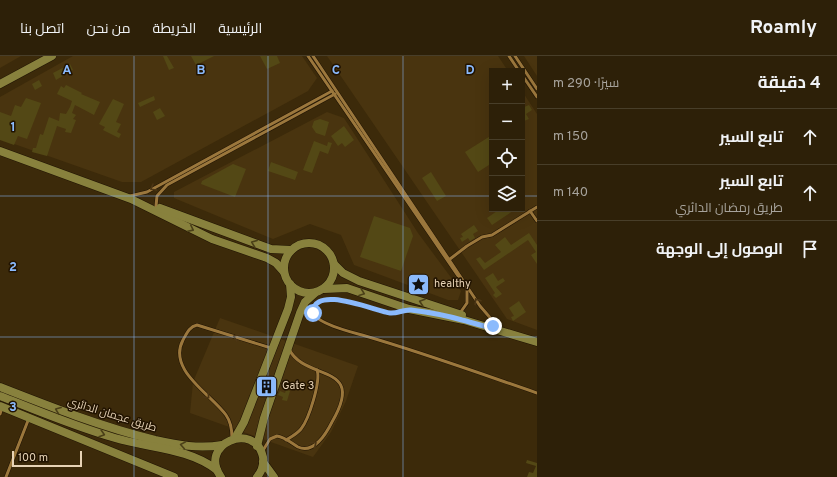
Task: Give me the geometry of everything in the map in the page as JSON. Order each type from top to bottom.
[{"type":"street","points":[[0,80],[45,56]]},
{"type":"street","points":[[0,84],[52,56]]},
{"type":"street","points":[[0,151],[128,198],[156,206],[271,249],[291,250],[305,243],[321,245],[327,250],[334,264],[343,273],[360,281],[488,324],[500,330]]},
{"type":"street","points":[[128,198],[212,239],[267,258],[276,263],[284,272],[290,284],[291,297],[288,309],[272,350],[271,366],[260,395],[249,410],[234,438],[222,445],[216,457],[219,474]]},
{"type":"street","points":[[284,272],[284,264],[291,250]]},
{"type":"street","points":[[324,289],[333,278],[334,264]]},
{"type":"street","points":[[290,284],[301,292],[315,293]]},
{"type":"street","points":[[257,446],[264,418],[273,404],[284,367],[284,357],[302,307],[308,298],[324,289],[347,288],[408,310],[458,318],[537,342]]},
{"type":"street","name":"طريق عجمان الدائري","points":[[0,387],[92,422],[131,434],[186,446],[211,447],[222,445]]},
{"type":"street","name":"طريق عجمان الدائري","points":[[0,396],[103,434],[194,456],[219,474]]},
{"type":"street","points":[[1,409],[29,418],[171,476]]},
{"type":"street","points":[[234,438],[247,439],[257,446],[262,453],[262,469],[257,477]]},
{"type":"street","points":[[263,462],[274,477]]},
{"type":"lane","points":[[308,56],[335,92],[484,311],[500,330]]},
{"type":"lane","points":[[313,56],[335,92],[467,289],[467,303],[458,314]]},
{"type":"lane","points":[[509,56],[517,68]]},
{"type":"lane","points":[[514,56],[537,89]]},
{"type":"lane","points":[[525,79],[537,97]]},
{"type":"lane","points":[[128,198],[147,192],[335,92]]},
{"type":"lane","points":[[156,206],[157,196],[167,185],[335,92]]},
{"type":"lane","points":[[450,260],[480,238],[491,236],[537,207]]},
{"type":"lane","points":[[530,211],[537,221]]},
{"type":"lane","points":[[408,310],[400,313],[389,313],[366,305],[332,299],[320,303],[314,307],[313,313],[317,318],[341,329],[412,350],[537,393]]},
{"type":"lane","points":[[234,438],[231,424],[226,414],[183,369],[179,358],[180,346],[190,328],[197,325],[272,350]]},
{"type":"lane","points":[[262,453],[267,442],[273,437],[280,436],[300,448],[311,448],[316,445],[328,429],[337,413],[342,388],[340,382],[297,360],[288,346]]},
{"type":"lane","points":[[286,440],[297,433],[304,425],[319,381],[317,370]]},
{"type":"lane","points":[[6,477],[29,418]]},
{"type":"shaded area","points":[[0,56],[21,56],[0,68]]},
{"type":"shaded area","points":[[73,56],[302,56],[317,78],[308,91],[141,182],[122,182],[0,139],[0,97]]},
{"type":"shaded area","points":[[327,56],[498,56],[506,68],[489,68],[489,212],[525,212],[525,96],[537,114],[537,330],[507,319]]},
{"type":"shaded area","points":[[524,56],[537,56],[537,76]]},
{"type":"shaded area","points":[[327,112],[344,118],[418,233],[461,291],[458,300],[448,300],[354,265],[341,235],[310,224],[273,239],[174,198],[174,192]]},
{"type":"shaded area","points":[[220,318],[358,366],[346,401],[331,432],[313,457],[190,413],[193,382]]},
{"type":"building","points":[[163,56],[167,56],[174,68],[169,70]]},
{"type":"building","points":[[191,56],[214,56],[196,65]]},
{"type":"building","points":[[260,56],[277,56],[280,63],[267,69]]},
{"type":"building","points":[[70,64],[73,70],[56,80],[53,73]]},
{"type":"building","points":[[39,80],[42,86],[35,90],[32,84]]},
{"type":"building","points":[[66,85],[82,93],[81,94],[100,102],[94,115],[75,105],[72,113],[76,115],[73,119],[76,120],[71,133],[65,132],[66,129],[57,126],[47,156],[32,152],[33,148],[36,148],[40,134],[43,135],[49,117],[59,121],[60,113],[66,114],[70,107],[72,101],[57,94],[61,86],[64,88]]},
{"type":"building","points":[[154,96],[155,100],[140,107],[138,103]]},
{"type":"building","points":[[26,98],[41,103],[27,139],[18,136],[14,145],[0,140],[0,112],[11,116],[15,105],[21,107]]},
{"type":"building","points":[[113,99],[124,104],[116,122],[121,124],[117,132],[121,134],[119,138],[103,130],[105,127],[99,124]]},
{"type":"building","points":[[529,105],[532,110],[526,114],[529,119],[525,121],[525,107]]},
{"type":"building","points":[[160,108],[165,116],[157,120],[153,112]]},
{"type":"building","points":[[320,119],[329,122],[325,136],[316,133],[312,127],[314,121]]},
{"type":"building","points":[[344,126],[354,140],[345,147],[342,143],[338,146],[331,136]]},
{"type":"building","points":[[489,137],[489,165],[478,172],[465,152]]},
{"type":"building","points":[[314,141],[327,146],[328,142],[332,143],[328,154],[320,151],[312,173],[303,170]]},
{"type":"building","points":[[271,162],[298,172],[295,180],[268,171]]},
{"type":"building","points":[[233,164],[246,169],[235,197],[201,184],[202,181]]},
{"type":"building","points":[[431,172],[446,196],[437,201],[422,178]]},
{"type":"building","points":[[496,212],[512,212],[492,225],[487,218]]},
{"type":"building","points":[[374,216],[410,228],[413,236],[401,271],[360,257]]},
{"type":"building","points":[[474,225],[478,231],[473,234],[475,238],[470,241],[468,238],[462,242],[460,238],[463,237],[461,234]]},
{"type":"building","points":[[529,233],[537,245],[537,264],[531,255],[536,252],[528,240],[484,270],[476,259],[480,257],[485,263],[501,252],[495,245],[505,237],[511,245]]},
{"type":"building","points":[[493,273],[498,281],[503,278],[505,281],[496,287],[502,294],[496,298],[493,295],[495,293],[485,278]]},
{"type":"building","points":[[519,301],[526,312],[513,321],[511,317],[514,316],[509,308]]},
{"type":"building","points":[[286,390],[290,391],[287,401],[282,400],[283,397],[278,395],[280,391],[285,393]]},
{"type":"building","points":[[527,460],[537,463],[537,477],[527,477],[529,472],[533,473],[536,466],[526,463]]},
{"type":"place","name":"healthy","points":[[419,284]]},
{"type":"place","name":"Gate 3","points":[[267,386]]},
{"type":"route","points":[[313,313],[314,307],[326,300],[332,299],[358,303],[394,314],[408,310],[458,318],[498,329],[493,326]]}]
